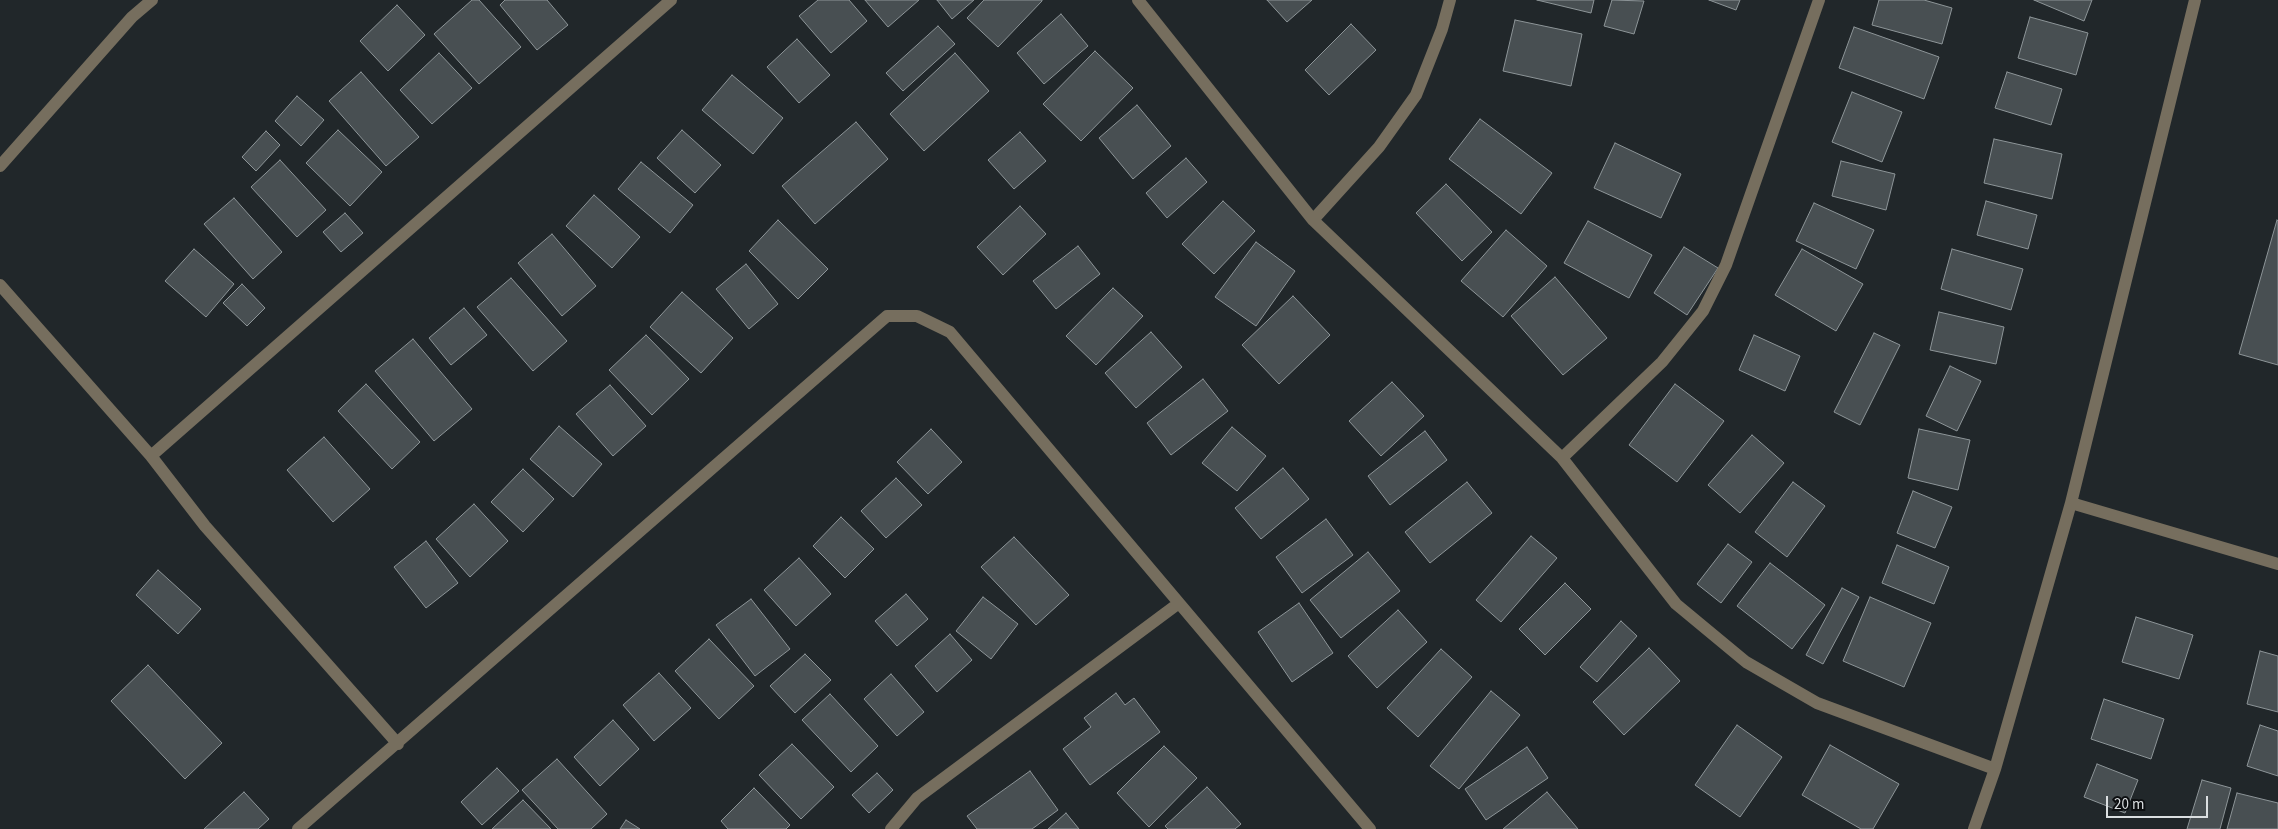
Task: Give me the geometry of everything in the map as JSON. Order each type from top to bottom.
[{"type":"street","points":[[0,166],[132,18],[152,0]]},
{"type":"street","points":[[151,456],[671,0]]},
{"type":"street","points":[[1138,0],[1313,220],[1562,458],[1676,604],[1746,662],[1817,703],[1995,769]]},
{"type":"street","points":[[1313,220],[1379,147],[1416,95],[1442,29],[1450,0]]},
{"type":"street","points":[[1562,458],[1662,362],[1702,311],[1726,265],[1819,0]]},
{"type":"street","points":[[1974,829],[1995,769],[2071,503],[2195,0]]},
{"type":"street","points":[[0,285],[85,384],[151,456],[205,526],[398,744]]},
{"type":"street","points":[[298,829],[398,744],[887,316],[917,316],[950,332],[1370,829]]},
{"type":"street","points":[[2071,503],[2278,564]]},
{"type":"street","points":[[891,829],[917,798],[1179,603]]},
{"type":"building","points":[[472,0],[479,0],[521,47],[479,84],[434,34]]},
{"type":"building","points":[[505,0],[547,0],[568,25],[537,50],[500,5]]},
{"type":"building","points":[[818,0],[849,0],[867,21],[831,53],[799,16]]},
{"type":"building","points":[[865,0],[919,0],[888,27]]},
{"type":"building","points":[[937,0],[974,0],[952,19]]},
{"type":"building","points":[[984,0],[1042,1],[998,47],[967,18]]},
{"type":"building","points":[[1267,0],[1312,0],[1287,22]]},
{"type":"building","points":[[1537,0],[1594,0],[1591,13]]},
{"type":"building","points":[[1612,0],[1644,1],[1634,34],[1604,26]]},
{"type":"building","points":[[1709,0],[1740,0],[1736,10]]},
{"type":"building","points":[[1879,0],[1924,0],[1952,8],[1942,44],[1872,25]]},
{"type":"building","points":[[2034,0],[2092,0],[2084,21]]},
{"type":"building","points":[[397,5],[425,35],[388,71],[360,41]]},
{"type":"building","points":[[1061,14],[1088,46],[1044,84],[1017,53]]},
{"type":"building","points":[[2030,17],[2088,33],[2076,75],[2018,58]]},
{"type":"building","points":[[1515,20],[1582,34],[1571,86],[1503,71]]},
{"type":"building","points":[[1351,24],[1376,50],[1329,95],[1305,70]]},
{"type":"building","points":[[938,26],[955,44],[903,91],[886,73]]},
{"type":"building","points":[[1854,27],[1939,57],[1924,99],[1839,68]]},
{"type":"building","points":[[797,39],[830,75],[799,103],[767,67]]},
{"type":"building","points":[[1095,51],[1133,88],[1081,141],[1043,104]]},
{"type":"building","points":[[439,53],[472,88],[432,124],[400,90]]},
{"type":"building","points":[[955,53],[989,91],[924,151],[890,114]]},
{"type":"building","points":[[361,72],[419,137],[386,166],[329,101]]},
{"type":"building","points":[[2007,72],[2062,89],[2051,125],[1995,108]]},
{"type":"building","points":[[732,75],[783,118],[753,154],[702,110]]},
{"type":"building","points":[[1852,92],[1902,112],[1882,162],[1832,142]]},
{"type":"building","points":[[297,96],[324,120],[301,146],[275,121]]},
{"type":"building","points":[[1137,105],[1171,146],[1133,179],[1099,138]]},
{"type":"building","points":[[1480,119],[1552,173],[1521,214],[1449,159]]},
{"type":"building","points":[[856,122],[888,159],[815,224],[782,186]]},
{"type":"building","points":[[338,130],[382,172],[350,206],[306,163]]},
{"type":"building","points":[[682,130],[721,165],[695,193],[657,158]]},
{"type":"building","points":[[266,131],[280,145],[256,171],[242,157]]},
{"type":"building","points":[[1020,132],[1046,161],[1014,189],[988,160]]},
{"type":"building","points":[[1994,139],[2062,154],[2052,199],[1984,183]]},
{"type":"building","points":[[1615,143],[1681,174],[1661,218],[1594,188]]},
{"type":"building","points":[[1186,158],[1207,182],[1167,218],[1146,193]]},
{"type":"building","points":[[280,160],[326,210],[297,237],[251,187]]},
{"type":"building","points":[[1841,161],[1895,174],[1886,210],[1832,196]]},
{"type":"building","points":[[641,162],[693,205],[670,233],[618,189]]},
{"type":"building","points":[[1446,184],[1492,232],[1462,261],[1416,213]]},
{"type":"building","points":[[594,195],[640,237],[612,268],[566,226]]},
{"type":"building","points":[[234,198],[282,252],[253,279],[204,224]]},
{"type":"building","points":[[1223,201],[1255,231],[1214,274],[1182,244]]},
{"type":"building","points":[[1986,201],[2037,215],[2028,249],[1977,235]]},
{"type":"building","points":[[1814,203],[1874,230],[1856,269],[1796,241]]},
{"type":"building","points":[[1020,206],[1046,234],[1003,275],[977,247]]},
{"type":"building","points":[[345,213],[363,233],[341,252],[323,232]]},
{"type":"building","points":[[778,220],[828,269],[798,299],[749,251]]},
{"type":"building","points":[[1588,221],[1652,255],[1629,298],[1564,263]]},
{"type":"building","points":[[2278,221],[2278,365],[2239,354]]},
{"type":"building","points":[[1506,230],[1547,266],[1503,317],[1461,281]]},
{"type":"building","points":[[552,234],[596,286],[562,316],[518,263]]},
{"type":"building","points":[[1256,242],[1295,271],[1256,326],[1215,297]]},
{"type":"building","points":[[1078,246],[1100,274],[1056,309],[1033,281]]},
{"type":"building","points":[[1684,247],[1718,268],[1687,315],[1654,293]]},
{"type":"building","points":[[194,249],[234,284],[206,317],[165,281]]},
{"type":"building","points":[[1802,249],[1863,284],[1836,331],[1775,295]]},
{"type":"building","points":[[1952,249],[2023,269],[2011,310],[1941,289]]},
{"type":"building","points":[[746,264],[778,304],[749,329],[716,289]]},
{"type":"building","points":[[1555,277],[1607,338],[1563,375],[1511,316]]},
{"type":"building","points":[[511,278],[567,341],[533,371],[477,307]]},
{"type":"building","points":[[242,284],[265,308],[247,326],[223,303]]},
{"type":"building","points":[[1113,288],[1143,316],[1096,365],[1066,336]]},
{"type":"building","points":[[682,292],[733,338],[701,373],[650,327]]},
{"type":"building","points":[[1293,296],[1330,335],[1279,384],[1242,345]]},
{"type":"building","points":[[464,308],[487,335],[451,365],[429,338]]},
{"type":"building","points":[[1939,312],[2004,327],[1996,364],[1930,350]]},
{"type":"building","points":[[1151,332],[1182,367],[1136,408],[1105,373]]},
{"type":"building","points":[[1874,333],[1900,345],[1860,425],[1834,412]]},
{"type":"building","points":[[646,335],[689,379],[652,415],[609,370]]},
{"type":"building","points":[[1754,335],[1800,356],[1785,391],[1739,370]]},
{"type":"building","points":[[413,339],[472,409],[434,441],[375,371]]},
{"type":"building","points":[[1950,366],[1981,381],[1957,431],[1926,416]]},
{"type":"building","points":[[1203,379],[1228,411],[1171,455],[1147,423]]},
{"type":"building","points":[[1392,382],[1424,416],[1381,456],[1349,421]]},
{"type":"building","points":[[366,384],[420,442],[392,469],[338,411]]},
{"type":"building","points":[[1675,384],[1724,421],[1677,482],[1629,445]]},
{"type":"building","points":[[610,385],[646,426],[613,456],[576,414]]},
{"type":"building","points":[[559,426],[602,464],[573,497],[530,459]]},
{"type":"building","points":[[1232,427],[1266,456],[1237,491],[1202,463]]},
{"type":"building","points":[[931,429],[962,462],[928,494],[897,462]]},
{"type":"building","points":[[1919,429],[1970,440],[1958,490],[1908,478]]},
{"type":"building","points":[[1425,431],[1447,460],[1390,505],[1368,476]]},
{"type":"building","points":[[1752,435],[1784,463],[1740,513],[1708,485]]},
{"type":"building","points":[[324,437],[370,489],[333,522],[287,470]]},
{"type":"building","points":[[1283,468],[1309,499],[1261,539],[1235,508]]},
{"type":"building","points":[[523,469],[554,499],[523,532],[491,502]]},
{"type":"building","points":[[896,478],[922,505],[886,538],[861,511]]},
{"type":"building","points":[[1467,482],[1492,513],[1430,563],[1405,532]]},
{"type":"building","points":[[1793,482],[1825,506],[1787,557],[1755,532]]},
{"type":"building","points":[[1913,491],[1952,507],[1935,548],[1897,533]]},
{"type":"building","points":[[474,504],[508,541],[470,577],[436,539]]},
{"type":"building","points":[[841,517],[874,549],[845,578],[813,546]]},
{"type":"building","points":[[1326,519],[1353,555],[1302,593],[1276,557]]},
{"type":"building","points":[[1531,536],[1557,558],[1501,622],[1476,600]]},
{"type":"building","points":[[1014,537],[1069,595],[1036,625],[981,567]]},
{"type":"building","points":[[426,541],[458,583],[426,608],[394,567]]},
{"type":"building","points":[[1728,544],[1752,562],[1721,603],[1697,584]]},
{"type":"building","points":[[1897,545],[1949,567],[1934,604],[1882,583]]},
{"type":"building","points":[[1368,552],[1400,591],[1341,638],[1310,600]]},
{"type":"building","points":[[799,558],[831,594],[796,626],[764,590]]},
{"type":"building","points":[[1770,563],[1825,605],[1792,649],[1737,606]]},
{"type":"building","points":[[158,570],[201,609],[178,634],[136,595]]},
{"type":"building","points":[[1565,583],[1591,609],[1545,655],[1519,629]]},
{"type":"building","points":[[1842,588],[1859,597],[1823,664],[1806,655]]},
{"type":"building","points":[[906,594],[928,619],[897,646],[875,621]]},
{"type":"building","points":[[983,597],[1018,624],[991,659],[956,631]]},
{"type":"building","points":[[1870,597],[1931,623],[1904,687],[1843,661]]},
{"type":"building","points":[[751,599],[790,649],[755,676],[716,625]]},
{"type":"building","points":[[1299,603],[1333,653],[1292,682],[1258,632]]},
{"type":"building","points":[[1398,610],[1427,642],[1377,688],[1348,656]]},
{"type":"building","points":[[2136,617],[2193,635],[2179,679],[2122,662]]},
{"type":"building","points":[[1621,621],[1637,636],[1597,682],[1580,667]]},
{"type":"building","points":[[950,634],[972,660],[937,692],[915,666]]},
{"type":"building","points":[[709,639],[754,686],[719,719],[675,671]]},
{"type":"building","points":[[1649,648],[1680,681],[1624,735],[1593,702]]},
{"type":"building","points":[[1441,649],[1472,677],[1418,737],[1387,708]]},
{"type":"building","points":[[2260,651],[2278,656],[2278,712],[2247,704]]},
{"type":"building","points":[[805,654],[831,680],[795,713],[770,686]]},
{"type":"building","points":[[148,665],[222,743],[185,779],[111,701]]},
{"type":"building","points":[[659,673],[691,708],[654,741],[623,705]]},
{"type":"building","points":[[891,674],[924,712],[897,736],[864,699]]},
{"type":"building","points":[[1491,691],[1520,715],[1459,789],[1430,766]]},
{"type":"building","points":[[1116,693],[1125,705],[1134,698],[1160,732],[1090,785],[1063,749],[1091,727],[1084,718]]},
{"type":"building","points":[[830,694],[878,746],[851,772],[802,720]]},
{"type":"building","points":[[2104,699],[2164,719],[2151,759],[2091,739]]},
{"type":"building","points":[[613,720],[639,749],[600,786],[574,757]]},
{"type":"building","points":[[1737,725],[1782,757],[1740,817],[1695,785]]},
{"type":"building","points":[[2260,725],[2278,731],[2278,776],[2247,766]]},
{"type":"building","points":[[792,744],[834,787],[801,819],[759,775]]},
{"type":"building","points":[[1830,745],[1899,784],[1873,829],[1861,829],[1802,795]]},
{"type":"building","points":[[1164,746],[1197,778],[1149,827],[1117,793]]},
{"type":"building","points":[[1527,747],[1548,778],[1486,820],[1465,789]]},
{"type":"building","points":[[557,759],[607,814],[591,829],[558,829],[522,790]]},
{"type":"building","points":[[2097,764],[2138,780],[2125,813],[2084,797]]},
{"type":"building","points":[[497,768],[519,791],[482,825],[461,802]]},
{"type":"building","points":[[1030,771],[1058,810],[1032,829],[977,829],[967,816]]},
{"type":"building","points":[[877,773],[893,790],[869,813],[852,795]]},
{"type":"building","points":[[2202,780],[2231,788],[2220,829],[2187,829]]},
{"type":"building","points":[[1207,787],[1241,824],[1235,829],[1168,829],[1165,826]]},
{"type":"building","points":[[754,788],[790,825],[786,829],[728,829],[721,821]]},
{"type":"building","points":[[244,792],[269,819],[258,829],[204,829]]},
{"type":"building","points":[[1547,792],[1578,829],[1503,829]]},
{"type":"building","points":[[2237,793],[2278,803],[2278,829],[2227,829]]},
{"type":"building","points":[[523,800],[551,829],[492,829]]},
{"type":"building","points":[[1066,813],[1079,829],[1048,829]]},
{"type":"building","points":[[626,820],[640,829],[620,829]]}]
